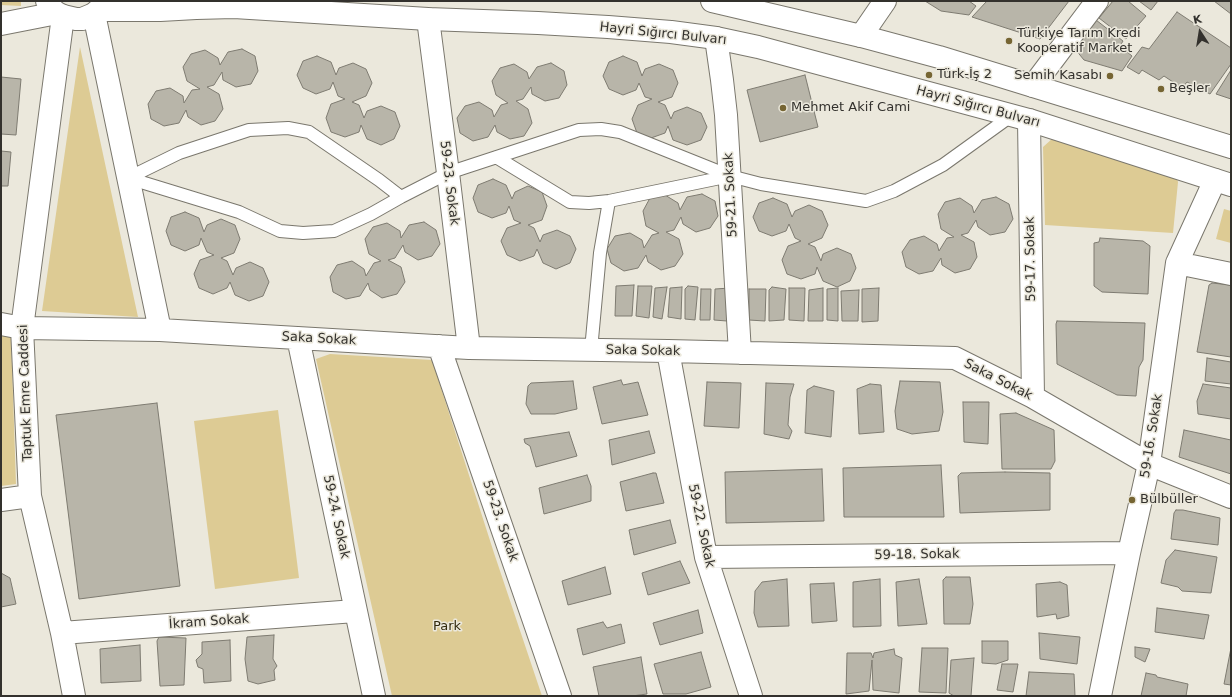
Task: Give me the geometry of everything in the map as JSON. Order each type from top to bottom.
[{"type":"street","points":[[712,1],[861,36],[939,57],[1231,147]]},
{"type":"street","points":[[861,36],[885,1]]},
{"type":"street","points":[[1033,86],[1097,1]]},
{"type":"street","name":"Hayri Sığırcı Bulvarı","points":[[56,10],[72,19],[82,19],[100,8],[160,10],[234,7],[428,19],[608,27],[671,32],[716,38],[758,47],[1020,118],[1223,183]]},
{"type":"street","points":[[100,8],[128,178],[160,330]]},
{"type":"street","points":[[1,24],[56,10]]},
{"type":"street","name":"Taptuk Emre Caddesi","points":[[56,10],[11,326],[30,496],[62,634],[74,696]]},
{"type":"street","name":"59-23. Sokak","points":[[428,19],[469,348]]},
{"type":"street","name":"59-21. Sokak","points":[[716,38],[724,94],[740,353]]},
{"type":"street","name":"59-17. Sokak","points":[[1020,118],[1033,397]]},
{"type":"street","name":"59-16. Sokak","points":[[1100,696],[1128,553],[1149,464],[1177,263],[1223,183]]},
{"type":"street","points":[[1177,263],[1231,274]]},
{"type":"street","name":"Saka Sokak","points":[[11,326],[160,330],[469,348],[955,358],[1033,397],[1149,464],[1231,497]]},
{"type":"street","name":"59-24. Sokak","points":[[298,338],[374,696]]},
{"type":"street","name":"59-23. Sokak","points":[[439,346],[560,696]]},
{"type":"street","name":"59-22. Sokak","points":[[668,351],[706,558],[751,696]]},
{"type":"street","points":[[1,500],[30,496]]},
{"type":"street","name":"59-18. Sokak","points":[[706,558],[1128,553]]},
{"type":"street","name":"İkram Sokak","points":[[62,634],[355,611]]},
{"type":"lane","points":[[128,178],[238,212],[280,231],[303,233],[334,231],[371,214],[448,173],[579,130],[601,129],[620,132],[730,176],[761,184],[866,201],[894,191],[944,165],[1020,118]]},
{"type":"lane","points":[[128,178],[179,153],[249,130],[288,128],[309,132],[379,180],[401,198]]},
{"type":"lane","points":[[496,157],[570,202],[589,203],[609,201],[730,176]]},
{"type":"lane","points":[[591,350],[600,253],[609,201]]},
{"type":"green space","points":[[1,1],[21,1],[21,6],[1,5]]},
{"type":"green space","points":[[80,47],[138,317],[42,311]]},
{"type":"green space","points":[[1053,138],[1176,176],[1178,182],[1173,233],[1045,225],[1043,147]]},
{"type":"green space","points":[[1224,209],[1231,211],[1231,243],[1216,239]]},
{"type":"green space","points":[[1,335],[11,336],[16,484],[1,486]]},
{"type":"green space","name":"Park","points":[[330,354],[432,360],[542,696],[392,696],[316,359]]},
{"type":"green space","points":[[278,410],[299,578],[215,589],[194,421]]},
{"type":"building","points":[[925,1],[969,1],[976,6],[969,15],[941,11]]},
{"type":"building","points":[[987,1],[1069,1],[1040,39],[972,17]]},
{"type":"building","points":[[1113,1],[1128,1],[1146,16],[1126,39],[1099,18]]},
{"type":"building","points":[[1139,1],[1158,1],[1151,10]]},
{"type":"building","points":[[1214,1],[1231,1],[1231,14]]},
{"type":"building","points":[[1177,12],[1231,48],[1231,64],[1210,94],[1187,82],[1182,88],[1164,76],[1159,80],[1142,70],[1139,74],[1127,67],[1142,47],[1149,49]]},
{"type":"building","points":[[1096,20],[1123,41],[1120,46],[1132,56],[1122,71],[1084,60],[1075,49],[1091,24]]},
{"type":"building","points":[[242,49],[255,56],[258,71],[251,84],[236,87],[223,80],[222,72],[214,85],[207,87],[219,94],[223,109],[215,121],[201,125],[188,117],[186,110],[179,123],[164,126],[151,119],[148,104],[156,91],[170,88],[183,96],[184,103],[192,90],[200,89],[187,81],[183,67],[191,54],[205,50],[218,58],[220,65],[228,52]]},
{"type":"building","points":[[317,56],[331,62],[336,75],[339,68],[353,63],[366,69],[372,83],[366,96],[352,102],[359,105],[364,118],[367,111],[381,106],[395,112],[400,126],[394,139],[381,145],[367,139],[361,125],[359,132],[345,137],[331,132],[326,118],[331,104],[345,99],[338,96],[333,82],[330,89],[316,94],[303,88],[297,75],[303,61]]},
{"type":"building","points":[[623,56],[637,62],[642,76],[645,69],[659,64],[673,70],[678,83],[672,97],[658,102],[665,105],[671,119],[674,112],[687,107],[701,113],[707,127],[701,140],[687,145],[673,140],[668,126],[665,133],[651,138],[637,133],[632,119],[638,105],[652,99],[645,97],[639,83],[636,90],[623,95],[609,89],[603,76],[609,62]]},
{"type":"building","points":[[551,63],[564,71],[567,85],[559,98],[545,101],[532,94],[531,87],[523,99],[516,101],[528,109],[532,123],[524,136],[510,139],[497,132],[495,125],[488,137],[473,141],[460,133],[457,118],[465,106],[479,102],[492,110],[494,117],[501,105],[508,103],[496,95],[492,81],[500,68],[514,64],[527,72],[529,79],[537,67]]},
{"type":"building","points":[[1231,70],[1231,99],[1216,94]]},
{"type":"building","name":"Mehmet Akif Cami","points":[[805,75],[818,127],[760,142],[747,90]]},
{"type":"building","points":[[1,77],[21,79],[16,135],[1,134]]},
{"type":"building","points":[[1,151],[11,152],[8,186],[1,186]]},
{"type":"building","points":[[493,179],[506,185],[512,199],[515,192],[528,186],[542,192],[547,206],[542,220],[528,225],[534,228],[540,242],[543,235],[557,230],[570,236],[576,249],[570,263],[556,269],[543,263],[537,249],[534,256],[520,261],[507,255],[501,241],[507,228],[521,223],[514,220],[509,206],[506,213],[492,218],[478,212],[473,198],[478,185]]},
{"type":"building","points":[[702,194],[715,201],[718,216],[710,228],[696,232],[683,224],[681,217],[674,230],[666,232],[679,239],[683,254],[675,266],[661,270],[648,262],[646,255],[638,268],[624,271],[611,263],[607,249],[615,236],[630,233],[642,240],[644,248],[652,235],[659,233],[646,226],[643,211],[650,198],[665,195],[678,203],[680,210],[687,197]]},
{"type":"building","points":[[996,197],[1009,204],[1013,219],[1005,232],[990,235],[978,227],[976,220],[968,233],[961,235],[974,242],[977,257],[970,269],[955,273],[942,265],[941,258],[933,271],[919,274],[906,267],[902,252],[910,240],[924,236],[937,244],[939,251],[947,238],[954,237],[941,229],[938,214],[945,202],[960,198],[972,206],[974,213],[982,200]]},
{"type":"building","points":[[773,198],[787,204],[792,217],[795,211],[809,205],[822,211],[828,225],[822,238],[808,244],[815,247],[821,261],[823,254],[837,248],[851,254],[856,268],[850,281],[837,287],[823,281],[817,267],[815,274],[801,279],[787,274],[782,260],[788,246],[801,241],[795,238],[789,224],[786,231],[772,236],[759,231],[753,217],[759,203]]},
{"type":"building","points":[[185,212],[199,218],[204,232],[207,225],[221,219],[235,225],[240,239],[234,253],[221,258],[227,261],[233,275],[236,268],[250,262],[263,268],[269,282],[263,296],[249,301],[235,295],[230,282],[227,288],[213,294],[199,288],[194,274],[200,260],[214,255],[207,252],[201,238],[199,245],[185,251],[171,245],[166,231],[171,217]]},
{"type":"building","points":[[424,222],[436,230],[440,244],[432,256],[418,260],[405,252],[403,245],[395,258],[388,260],[401,267],[405,282],[397,294],[382,298],[370,290],[368,283],[360,296],[346,299],[333,292],[330,277],[337,265],[352,261],[364,269],[366,276],[374,263],[381,261],[369,254],[365,239],[373,227],[387,223],[400,231],[401,238],[409,225]]},
{"type":"building","points":[[1100,238],[1143,241],[1150,246],[1148,294],[1102,292],[1094,286],[1094,243],[1099,242]]},
{"type":"building","points":[[1212,283],[1231,285],[1231,357],[1197,352],[1209,285]]},
{"type":"building","points":[[634,285],[632,316],[615,316],[616,286]]},
{"type":"building","points":[[638,286],[652,286],[649,318],[636,316]]},
{"type":"building","points":[[688,286],[698,287],[695,320],[685,319],[685,289]]},
{"type":"building","points":[[667,287],[662,319],[653,317],[655,288]]},
{"type":"building","points":[[682,287],[681,319],[668,317],[670,288]]},
{"type":"building","points":[[772,287],[786,289],[784,320],[769,321],[769,290]]},
{"type":"building","points":[[730,288],[727,321],[714,320],[715,289]]},
{"type":"building","points":[[789,288],[805,288],[804,321],[789,320]]},
{"type":"building","points":[[823,288],[823,321],[808,321],[809,290]]},
{"type":"building","points":[[838,288],[838,321],[827,320],[827,289]]},
{"type":"building","points":[[879,288],[878,321],[862,322],[862,289]]},
{"type":"building","points":[[701,289],[711,289],[710,320],[700,320]]},
{"type":"building","points":[[749,289],[766,289],[765,321],[749,320]]},
{"type":"building","points":[[859,290],[858,321],[842,321],[841,291]]},
{"type":"building","points":[[1057,321],[1145,323],[1143,360],[1139,367],[1136,396],[1117,395],[1057,364]]},
{"type":"building","points":[[1207,358],[1231,362],[1231,384],[1205,381]]},
{"type":"building","points":[[621,380],[623,385],[638,382],[648,415],[602,424],[593,387]]},
{"type":"building","points":[[573,381],[577,409],[555,414],[531,414],[526,404],[528,386],[531,383]]},
{"type":"building","points":[[900,381],[940,382],[943,412],[939,431],[912,434],[897,429],[895,411]]},
{"type":"building","points":[[707,382],[741,383],[739,428],[704,426]]},
{"type":"building","points":[[766,383],[794,384],[790,397],[788,425],[792,431],[789,439],[764,434]]},
{"type":"building","points":[[870,384],[881,385],[884,432],[859,434],[857,389]]},
{"type":"building","points":[[1203,384],[1231,388],[1231,419],[1198,414],[1197,401]]},
{"type":"building","points":[[814,386],[834,391],[831,437],[805,433],[807,390]]},
{"type":"building","points":[[963,402],[989,402],[988,444],[964,442]]},
{"type":"building","points":[[157,403],[180,586],[79,599],[56,415]]},
{"type":"building","points":[[1016,413],[1054,430],[1055,461],[1051,469],[1002,469],[1000,414]]},
{"type":"building","points":[[1184,430],[1231,440],[1231,474],[1179,457]]},
{"type":"building","points":[[649,431],[655,453],[612,465],[609,440]]},
{"type":"building","points":[[569,432],[577,456],[536,467],[530,446],[525,443],[524,439]]},
{"type":"building","points":[[941,465],[944,517],[844,517],[843,468]]},
{"type":"building","points":[[822,469],[824,521],[726,523],[725,472]]},
{"type":"building","points":[[656,473],[664,503],[626,511],[620,482]]},
{"type":"building","points":[[961,473],[1050,473],[1050,510],[960,513],[958,476]]},
{"type":"building","points":[[587,475],[591,486],[591,501],[544,514],[539,488]]},
{"type":"building","points":[[1176,510],[1183,510],[1220,518],[1218,545],[1171,539],[1174,513]]},
{"type":"building","points":[[670,520],[676,543],[634,555],[629,530]]},
{"type":"building","points":[[1175,550],[1217,557],[1211,593],[1182,591],[1178,587],[1161,583],[1166,560]]},
{"type":"building","points":[[680,561],[690,583],[648,595],[642,573]]},
{"type":"building","points":[[605,567],[611,594],[568,605],[562,581]]},
{"type":"building","points":[[1,573],[10,578],[16,604],[1,607]]},
{"type":"building","points":[[946,577],[970,577],[973,604],[970,624],[944,624],[943,580]]},
{"type":"building","points":[[787,579],[789,626],[758,627],[754,613],[755,591],[762,582]]},
{"type":"building","points":[[880,579],[881,626],[853,627],[853,582]]},
{"type":"building","points":[[919,579],[927,624],[898,626],[896,582]]},
{"type":"building","points":[[1060,582],[1067,585],[1069,616],[1057,619],[1056,614],[1037,617],[1036,584]]},
{"type":"building","points":[[834,583],[837,621],[812,623],[810,584]]},
{"type":"building","points":[[1157,608],[1209,615],[1204,639],[1155,632]]},
{"type":"building","points":[[698,610],[703,633],[660,645],[653,623]]},
{"type":"building","points":[[603,622],[607,628],[621,624],[625,643],[583,655],[577,629]]},
{"type":"building","points":[[1039,633],[1080,637],[1077,664],[1040,659]]},
{"type":"building","points":[[274,635],[273,659],[277,666],[274,670],[275,680],[258,684],[248,681],[245,659],[247,637]]},
{"type":"building","points":[[159,637],[186,638],[184,685],[160,686],[157,641]]},
{"type":"building","points":[[230,640],[231,681],[204,683],[203,669],[198,667],[196,660],[202,654],[202,642]]},
{"type":"building","points":[[982,641],[1008,641],[1008,660],[996,664],[982,663]]},
{"type":"building","points":[[140,645],[141,681],[101,683],[100,649]]},
{"type":"building","points":[[1135,647],[1150,649],[1145,662],[1135,657]]},
{"type":"building","points":[[922,648],[948,648],[946,693],[919,692]]},
{"type":"building","points":[[1231,648],[1231,685],[1224,684]]},
{"type":"building","points":[[894,649],[895,655],[902,658],[899,693],[873,690],[872,660],[869,691],[846,694],[847,653],[871,653],[873,658],[874,653]]},
{"type":"building","points":[[701,652],[711,687],[686,694],[663,694],[654,664]]},
{"type":"building","points":[[641,657],[647,694],[632,696],[599,696],[593,667]]},
{"type":"building","points":[[974,658],[971,696],[954,696],[949,693],[951,660]]},
{"type":"building","points":[[1002,664],[1018,664],[1013,692],[997,690]]},
{"type":"building","points":[[1029,672],[1074,674],[1075,696],[1026,696]]},
{"type":"building","points":[[1146,673],[1188,684],[1186,696],[1141,696]]},
{"type":"place","name":"Türkiye Tarım Kredi Kooperatif Market","points":[[1009,41]]},
{"type":"place","name":"Türk-İş 2","points":[[929,75]]},
{"type":"place","name":"Semih Kasabı","points":[[1110,76]]},
{"type":"place","name":"Beşler","points":[[1161,89]]},
{"type":"place","name":"Mehmet Akif Cami","points":[[783,108]]},
{"type":"place","name":"Bülbüller","points":[[1132,500]]}]
